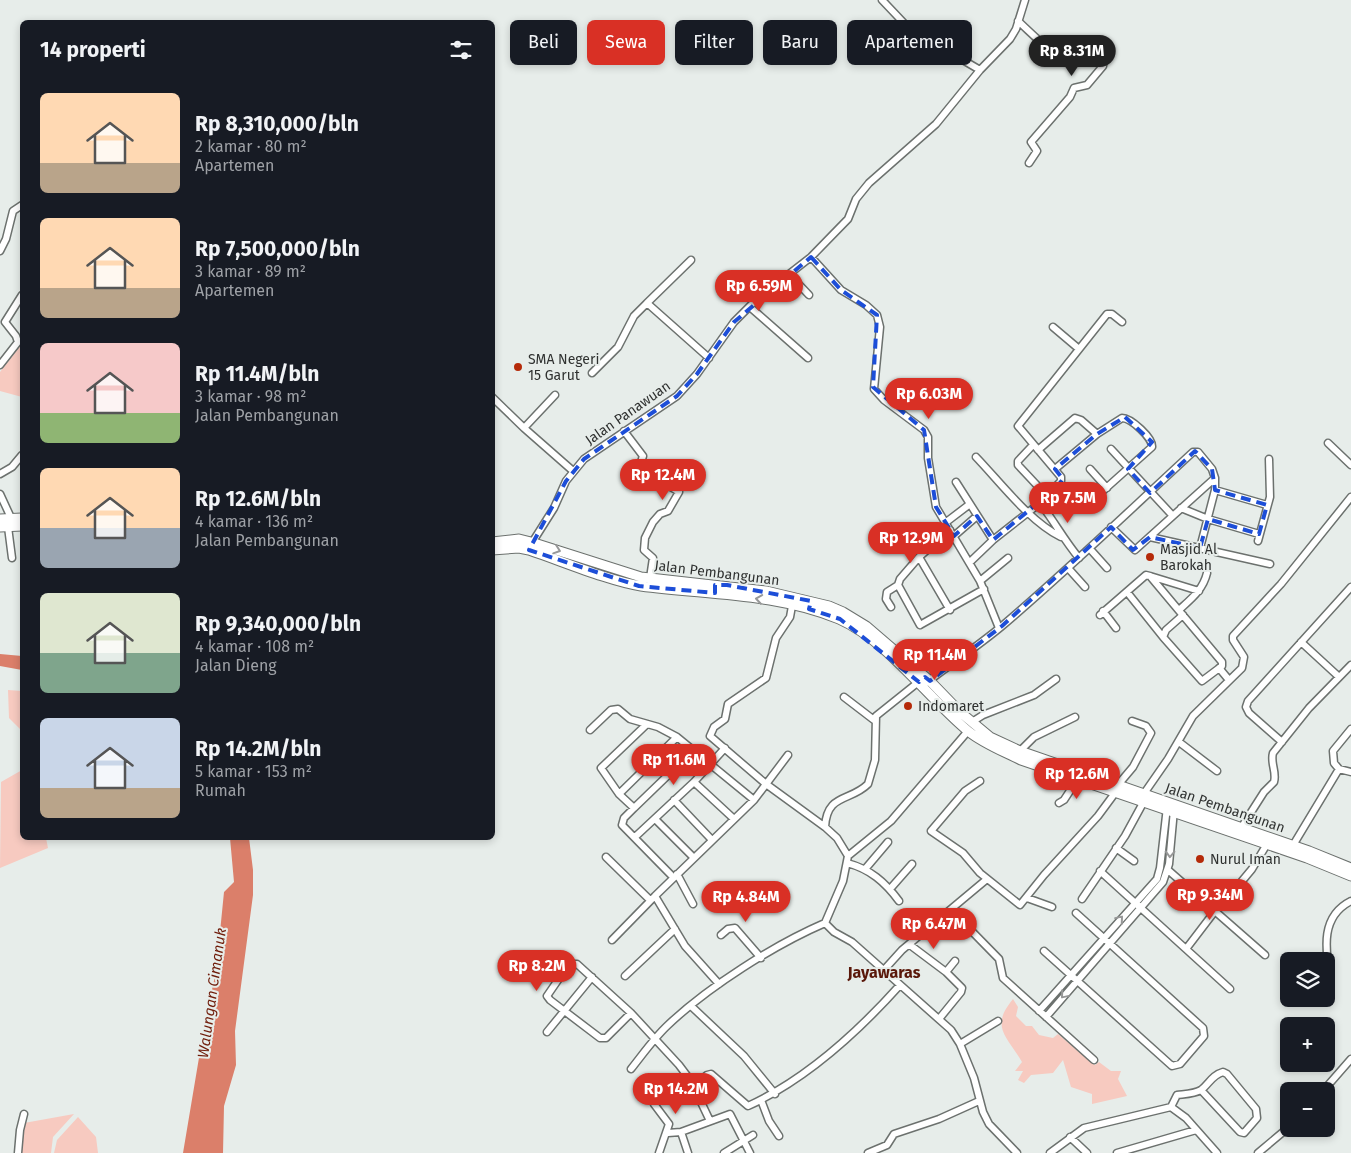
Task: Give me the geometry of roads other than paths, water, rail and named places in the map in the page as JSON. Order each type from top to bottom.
[{"type":"main road","points":[[0,519],[8,525],[20,519]]},
{"type":"main road","name":"Jalan Pembangunan","points":[[495,542],[519,539],[530,546],[639,586],[766,591],[810,605],[843,612],[866,626],[986,744],[1021,760],[1077,780],[1116,789]]},
{"type":"main road","name":"Jalan Pembangunan","points":[[495,550],[530,546],[650,578],[715,589],[792,606],[810,605]]},
{"type":"main road","name":"Jalan Pembangunan","points":[[970,727],[1020,751],[1143,799],[1267,844],[1291,849],[1351,868]]},
{"type":"main road","name":"Jalan Pembangunan","points":[[1170,808],[1241,828],[1351,876]]},
{"type":"street","points":[[882,0],[919,39],[944,49],[980,70]]},
{"type":"street","name":"Jalan Panawuan","points":[[530,546],[554,508],[573,471],[584,458],[677,396],[698,374],[734,322],[810,256],[848,219],[856,199],[869,183],[930,130],[980,70],[1010,39],[1024,0]]},
{"type":"street","points":[[1018,21],[1052,51],[1072,60],[1086,61],[1093,46],[1097,43],[1105,51],[1102,68],[1086,86],[1074,88],[1070,96],[1031,142],[1037,151],[1029,163]]},
{"type":"street","points":[[0,251],[6,239],[13,211],[20,206]]},
{"type":"street","points":[[810,256],[841,290],[866,305],[877,315],[880,327],[874,389],[884,400],[924,430],[928,436],[928,458],[936,507],[980,581],[999,628]]},
{"type":"street","points":[[592,373],[618,347],[634,316],[691,260]]},
{"type":"street","points":[[789,274],[810,295]]},
{"type":"street","points":[[0,365],[18,342],[18,338],[5,322],[20,298]]},
{"type":"street","points":[[647,303],[709,358]]},
{"type":"street","points":[[750,307],[808,358]]},
{"type":"street","points":[[970,562],[993,540],[1040,503],[1061,482],[1061,477],[1055,469],[1018,426],[1107,314],[1112,314],[1122,322]]},
{"type":"street","points":[[1053,327],[1079,349]]},
{"type":"street","points":[[524,428],[555,396]]},
{"type":"street","points":[[495,400],[573,471]]},
{"type":"street","points":[[1055,469],[1097,434],[1125,417],[1150,440],[1152,447],[1095,498]]},
{"type":"street","points":[[1047,496],[1018,465],[1020,459],[1075,418],[1081,420],[1097,434]]},
{"type":"street","points":[[624,431],[643,456],[639,468],[679,492],[668,511],[658,515],[645,538],[644,550],[653,558],[650,578]]},
{"type":"street","points":[[1328,444],[1350,461]]},
{"type":"street","points":[[1111,449],[1172,515]]},
{"type":"street","points":[[874,720],[879,712],[999,628],[1090,549],[1196,451],[1212,469],[1215,478],[1215,490],[1200,548]]},
{"type":"street","points":[[0,474],[12,467],[20,457]]},
{"type":"street","points":[[976,457],[1050,532],[1061,537],[1079,558]]},
{"type":"street","points":[[1182,508],[1258,538],[1271,486],[1269,459]]},
{"type":"street","points":[[1090,469],[1106,488]]},
{"type":"street","points":[[1111,528],[1133,550],[1215,478]]},
{"type":"street","points":[[956,482],[993,540]]},
{"type":"street","points":[[1215,490],[1267,504]]},
{"type":"street","points":[[0,494],[8,525],[12,558]]},
{"type":"street","points":[[1082,899],[1116,848],[1193,716],[1242,668],[1245,660],[1233,636],[1281,584],[1351,497]]},
{"type":"street","points":[[1040,503],[1058,526],[1061,537]]},
{"type":"street","points":[[945,523],[970,504]]},
{"type":"street","points":[[892,607],[887,602],[885,595],[898,585],[900,579],[919,557],[978,516]]},
{"type":"street","points":[[1150,537],[1270,564]]},
{"type":"street","points":[[1090,549],[1108,568]]},
{"type":"street","points":[[919,557],[950,610]]},
{"type":"street","points":[[980,581],[1008,558]]},
{"type":"street","points":[[1068,568],[1085,587]]},
{"type":"street","points":[[1163,637],[1166,630],[1205,583],[1207,574]]},
{"type":"street","points":[[1116,628],[1102,613],[1146,575],[1199,591]]},
{"type":"street","points":[[1127,592],[1200,680],[1219,668],[1222,662],[1150,576]]},
{"type":"street","points":[[898,585],[920,625],[950,610],[984,589]]},
{"type":"street","points":[[1282,742],[1249,713],[1246,707],[1248,700],[1351,587]]},
{"type":"street","points":[[792,606],[790,617],[776,638],[766,678],[728,704],[725,719],[711,730],[710,736],[766,784],[825,826],[837,838],[848,859],[866,868],[890,889],[899,901]]},
{"type":"street","points":[[1301,642],[1338,676]]},
{"type":"street","points":[[1241,828],[1264,792],[1274,782],[1276,773],[1272,757],[1282,742],[1338,676],[1351,665]]},
{"type":"street","points":[[1219,668],[1229,680]]},
{"type":"street","points":[[631,1069],[656,1038],[691,1006],[719,984],[789,941],[825,923],[843,881],[848,859],[891,821],[970,727],[983,715],[1034,695],[1056,679]]},
{"type":"street","points":[[825,826],[826,816],[831,805],[864,788],[872,776],[877,735],[874,720],[844,697]]},
{"type":"street","points":[[590,730],[614,708],[630,719],[658,727],[677,737],[754,800]]},
{"type":"street","points":[[1020,751],[1034,737],[1075,717]]},
{"type":"street","points":[[980,781],[965,791],[931,831],[963,852],[987,879],[1018,904],[1023,903],[1044,874],[1098,816],[1133,767],[1151,733],[1146,726],[1132,721]]},
{"type":"street","points":[[634,808],[620,794],[601,766],[647,724]]},
{"type":"street","points":[[1351,729],[1333,751],[1334,763],[1339,769],[1351,772]]},
{"type":"street","points":[[620,794],[677,737]]},
{"type":"street","points":[[1179,742],[1216,771]]},
{"type":"street","points":[[635,837],[694,782],[725,748]]},
{"type":"street","points":[[692,751],[624,818],[622,824],[675,876],[693,904]]},
{"type":"street","points":[[612,940],[652,898],[754,800],[788,755]]},
{"type":"street","points":[[1291,849],[1339,769]]},
{"type":"street","points":[[1059,803],[1064,800],[1077,780]]},
{"type":"street","points":[[694,782],[734,819]]},
{"type":"street","points":[[674,800],[712,840]]},
{"type":"street","points":[[1039,1011],[1159,875],[1162,834],[1170,808]]},
{"type":"street","points":[[1046,1017],[1161,886],[1168,870],[1170,808]]},
{"type":"street","points":[[655,819],[694,858]]},
{"type":"street","points":[[1162,834],[1170,835]]},
{"type":"street","points":[[866,868],[888,842]]},
{"type":"street","points":[[1242,881],[1252,870],[1267,844]]},
{"type":"street","points":[[1116,848],[1134,861]]},
{"type":"street","points":[[606,857],[652,898],[675,928],[685,946],[719,984]]},
{"type":"street","points":[[890,889],[912,864]]},
{"type":"street","points":[[1168,870],[1265,955]]},
{"type":"street","points":[[1100,871],[1230,989]]},
{"type":"street","points":[[883,971],[910,944],[987,879]]},
{"type":"street","points":[[1027,898],[1052,907]]},
{"type":"street","points":[[1326,952],[1326,930],[1338,912],[1351,901]]},
{"type":"street","points":[[951,910],[999,959],[1003,978],[1094,1060]]},
{"type":"street","points":[[1186,949],[1216,911]]},
{"type":"street","points":[[1044,951],[1172,1066],[1180,1064],[1204,1036],[1202,1028],[1076,913]]},
{"type":"street","points":[[825,923],[834,932],[852,942],[951,1030],[960,1044],[974,1078],[979,1101],[989,1124],[1018,1153]]},
{"type":"street","points":[[624,976],[675,928]]},
{"type":"street","points":[[720,935],[728,929],[735,928],[761,958]]},
{"type":"street","points":[[910,944],[946,972],[962,988],[938,1020]]},
{"type":"street","points":[[946,972],[956,960]]},
{"type":"street","points":[[631,1013],[603,1039],[596,1037],[547,996],[569,964],[577,964],[631,1013],[679,1065],[693,1087],[710,1121]]},
{"type":"street","points":[[546,1032],[592,977]]},
{"type":"street","points":[[693,1087],[711,1074],[748,1106],[775,1094],[829,1055],[875,1013],[900,985]]},
{"type":"street","points":[[691,1006],[744,1056],[775,1094]]},
{"type":"street","points":[[960,1044],[998,1021]]},
{"type":"street","points":[[1331,1082],[1351,1059]]},
{"type":"street","points":[[1171,1107],[1177,1095],[1192,1094],[1201,1090],[1214,1076],[1225,1073],[1256,1109],[1257,1118],[1249,1130],[1244,1133],[1240,1132],[1201,1090]]},
{"type":"street","points":[[761,1100],[769,1121],[779,1136]]},
{"type":"street","points":[[868,1153],[887,1145],[894,1134],[939,1119],[979,1101]]},
{"type":"street","points":[[654,1104],[670,1124],[668,1133],[662,1139],[658,1153]]},
{"type":"street","points":[[1050,1153],[1084,1128],[1171,1107],[1178,1110],[1217,1153]]},
{"type":"street","points":[[18,1153],[20,1125],[24,1114]]},
{"type":"street","points":[[668,1133],[681,1132],[730,1114],[750,1153]]},
{"type":"street","points":[[1117,1153],[1196,1130]]},
{"type":"street","points":[[681,1132],[688,1153]]},
{"type":"street","points":[[724,1153],[753,1135]]},
{"type":"street","points":[[1258,1153],[1280,1135]]},
{"type":"street","points":[[1070,1137],[1087,1153]]},
{"type":"water","points":[[0,654],[20,656],[20,670],[0,666]]},
{"type":"water","name":"Walungan Cimanuk","points":[[230,840],[249,840],[253,870],[253,895],[235,1031],[236,1065],[224,1106],[223,1153],[183,1153],[206,1016],[216,972],[224,892],[234,882]]},
{"type":"place","name":"SMA Negeri 15 Garut","points":[[518,367]]},
{"type":"place","name":"Masjid Al Barokah","points":[[1150,557]]},
{"type":"place","name":"Indomaret","points":[[908,706]]},
{"type":"place","name":"Nurul Iman","points":[[1200,859]]},
{"type":"district","name":"Jayawaras","points":[[884,972]]}]
